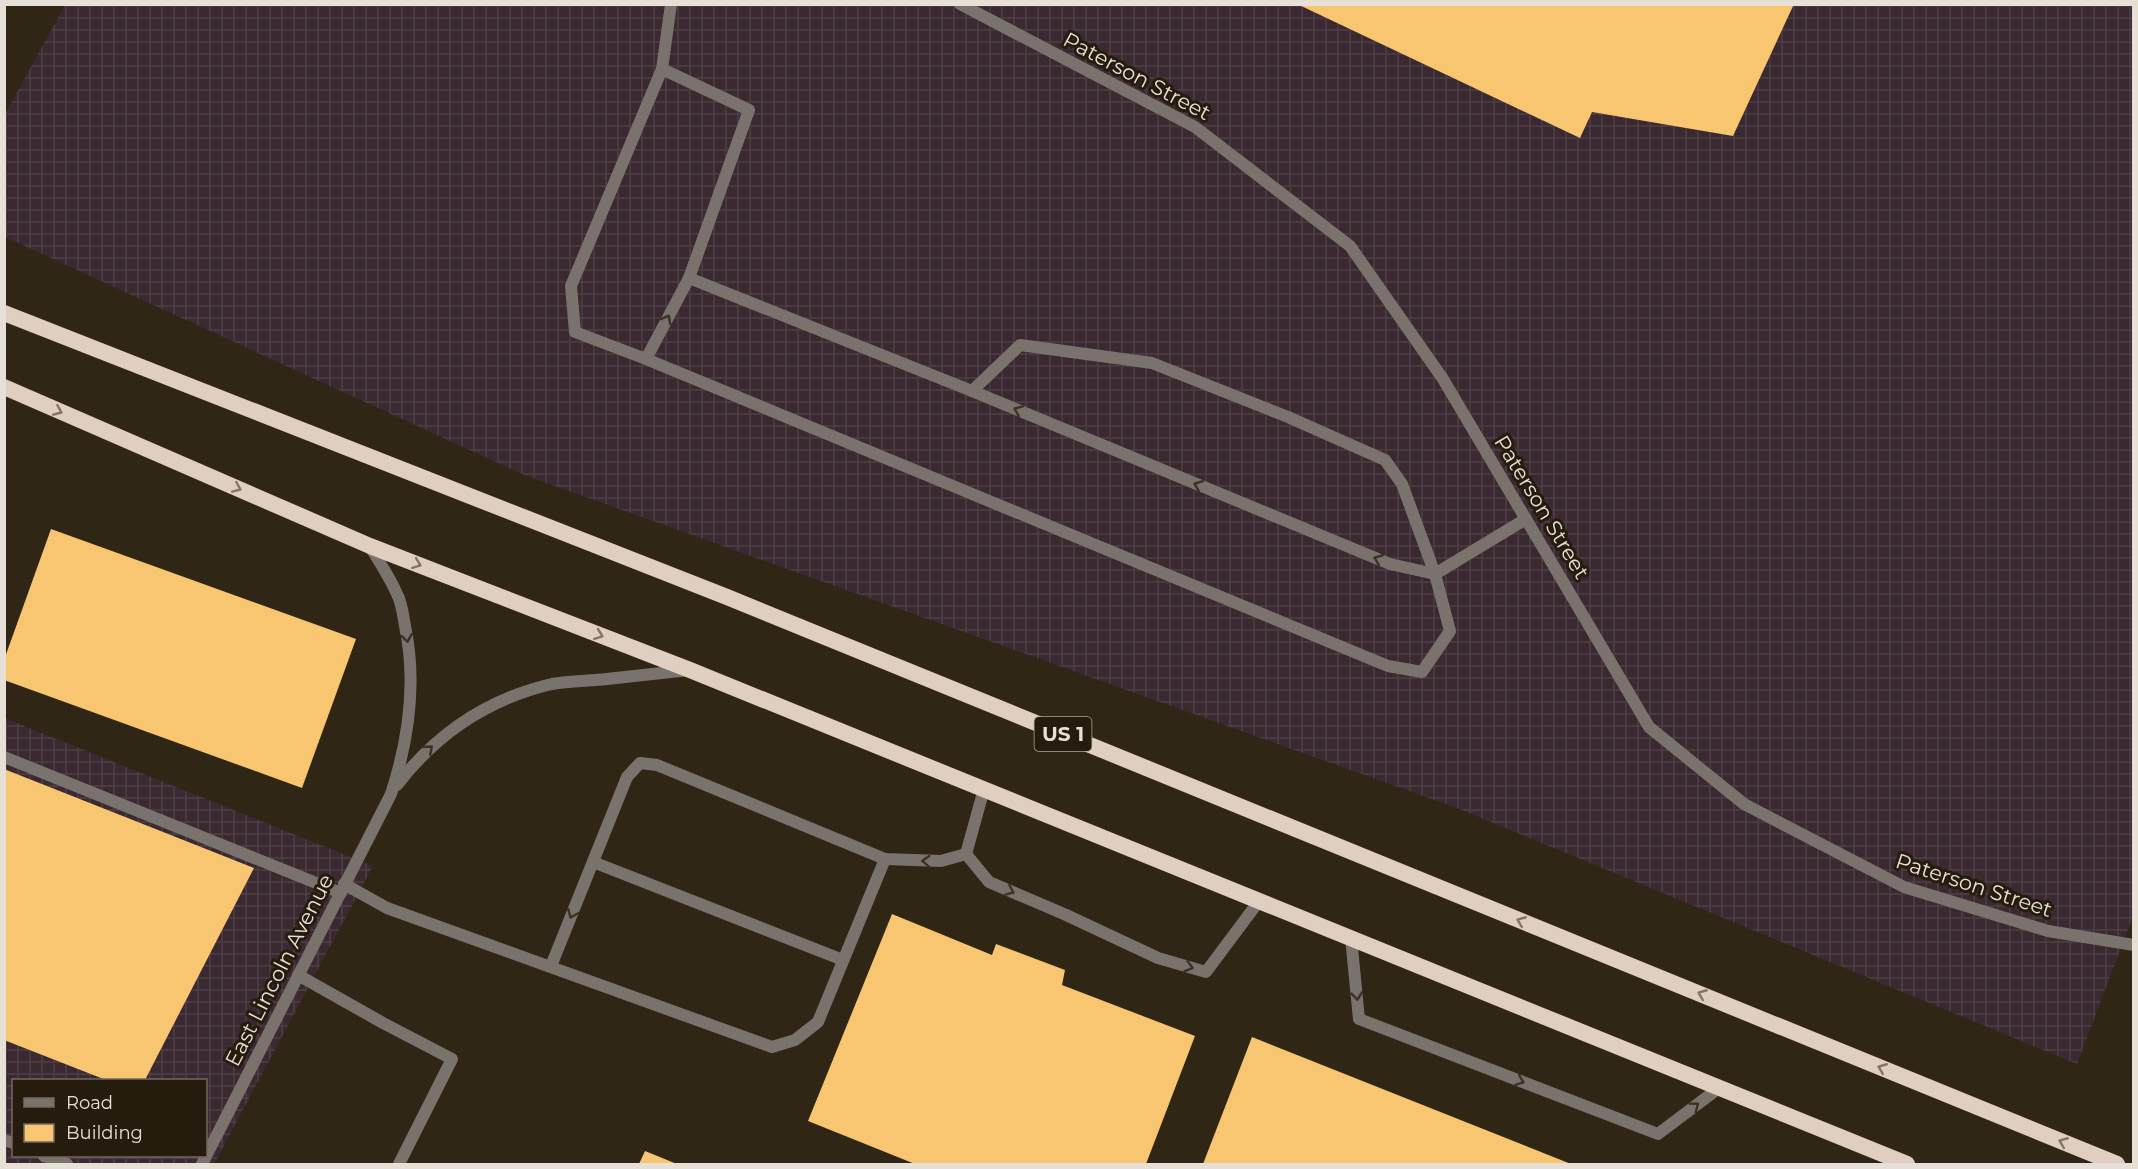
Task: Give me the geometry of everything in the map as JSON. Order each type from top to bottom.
[{"type":"highway","name":"US 1","points":[[4,313],[727,597],[2117,1164]]},
{"type":"highway","points":[[4,387],[370,546],[690,670],[1907,1164]]},
{"type":"street","points":[[671,4],[662,69],[572,286],[575,332],[646,359],[1388,666],[1422,672],[1450,631],[1435,574],[1402,484],[1385,460],[1288,417],[1152,363],[1020,345],[972,391]]},
{"type":"street","name":"Paterson Street","points":[[960,4],[1196,127],[1350,246],[1443,380],[1649,727],[1744,804],[1904,887],[2048,931],[2133,945]]},
{"type":"street","points":[[646,359],[688,278],[749,110],[662,69]]},
{"type":"street","points":[[688,278],[972,391],[1390,564],[1435,574],[1526,519]]},
{"type":"street","name":"East Lincoln Avenue","points":[[207,1154],[391,794],[400,765],[411,701],[411,669],[407,637],[398,596],[370,546]]},
{"type":"street","name":"East Lincoln Avenue","points":[[391,794],[417,760],[457,725],[479,711],[519,694],[554,684],[690,670]]},
{"type":"street","points":[[4,756],[387,908],[772,1047],[795,1040],[818,1022],[885,859]]},
{"type":"street","points":[[551,966],[627,777],[640,763],[657,765],[885,859],[941,861],[966,854]]},
{"type":"street","points":[[966,854],[984,789]]},
{"type":"street","points":[[966,854],[988,882],[1158,958],[1206,972],[1259,900]]},
{"type":"street","points":[[593,862],[843,960]]},
{"type":"street","points":[[1351,938],[1359,1019],[1658,1134],[1719,1088]]},
{"type":"street","points":[[298,975],[452,1059],[399,1164]]},
{"type":"street","points":[[49,1157],[67,1164]]},
{"type":"shaded area","points":[[65,5],[2133,5],[2133,916],[2077,1064],[1457,808],[524,475],[5,237],[5,114]]},
{"type":"shaded area","points":[[4,718],[373,866],[214,1164],[5,1164]]},
{"type":"building","points":[[1297,4],[1794,4],[1733,136],[1592,112],[1580,138]]},
{"type":"building","points":[[51,529],[356,639],[302,788],[4,680],[4,660]]},
{"type":"building","points":[[4,769],[254,868],[146,1079],[103,1079],[4,1040]]},
{"type":"building","points":[[892,914],[992,955],[996,944],[1065,970],[1062,985],[1195,1036],[1146,1164],[915,1164],[808,1121]]},
{"type":"building","points":[[1252,1037],[1571,1164],[1203,1164]]},
{"type":"building","points":[[645,1151],[677,1164],[639,1164]]}]
